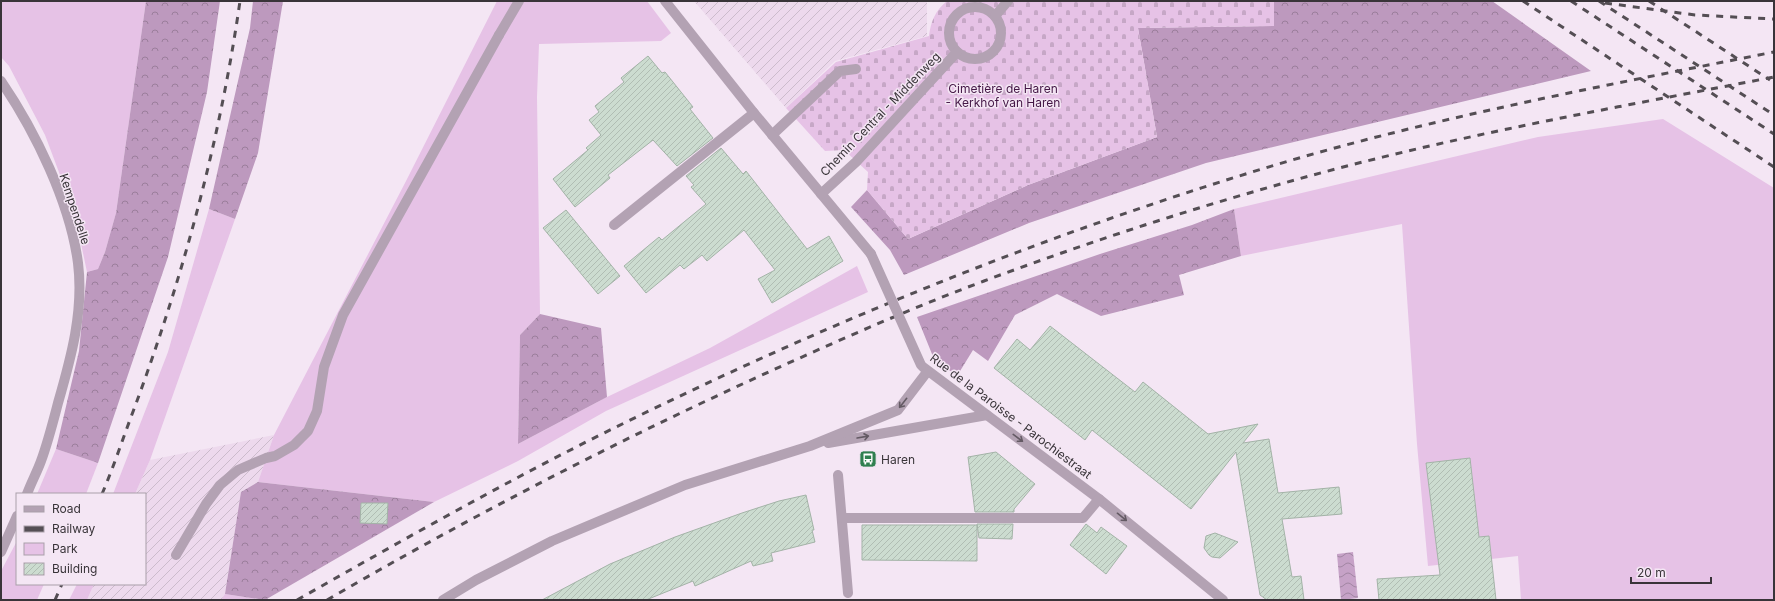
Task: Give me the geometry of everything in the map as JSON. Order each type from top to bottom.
[{"type":"street","points":[[176,555],[206,504],[220,485],[238,470],[266,458],[275,456],[294,445],[308,431],[317,410],[324,367],[343,315],[519,1]]},
{"type":"street","name":"Rue de la Paroisse - Parochiestraat","points":[[665,1],[754,113],[870,254],[924,368],[1099,499],[1223,600]]},
{"type":"street","points":[[994,16],[1008,1]]},
{"type":"street","points":[[979,8],[986,10],[994,16],[1000,28],[1000,41],[993,52],[982,58],[969,58],[957,52],[950,42],[949,29],[954,17],[964,9],[979,8]]},
{"type":"street","name":"Chemin Central - Middenweg","points":[[821,194],[856,162],[957,52]]},
{"type":"street","points":[[772,135],[840,71],[856,69]]},
{"type":"street","name":"Kempendelle","points":[[1,80],[15,101],[29,127],[56,188],[72,234],[78,264],[78,307],[72,354],[41,460],[27,493]]},
{"type":"street","points":[[614,225],[754,113]]},
{"type":"street","points":[[443,600],[476,580],[552,542],[685,485],[810,446],[898,410],[924,368]]},
{"type":"street","points":[[810,446],[987,415]]},
{"type":"street","points":[[838,475],[848,594]]},
{"type":"street","points":[[842,518],[1083,518],[1099,499]]},
{"type":"street","points":[[1,552],[16,518]]},
{"type":"shaded area","points":[[694,1],[927,1],[927,36],[835,61],[786,108]]},
{"type":"shaded area","points":[[274,435],[258,482],[241,492],[225,594],[221,600],[87,600],[94,585],[146,585],[146,493],[135,493],[150,460]]},
{"type":"green space","points":[[1,1],[146,1],[116,213],[105,252],[98,269],[87,272],[75,215],[45,135],[9,66],[1,57]]},
{"type":"green space","points":[[146,1],[220,1],[207,92],[168,257],[98,463],[56,449],[79,351],[87,272],[98,269],[105,252],[116,213]]},
{"type":"green space","points":[[253,1],[283,1],[258,153],[235,219],[209,209],[250,28]]},
{"type":"green space","points":[[497,1],[647,1],[671,33],[661,41],[539,44],[537,97],[540,314],[520,335],[518,444],[607,397],[710,348],[857,266],[868,292],[606,411],[518,461],[434,502],[258,482],[274,435],[405,183]]},
{"type":"green space","name":"Cimetière de Haren - Kerkhof van Haren","points":[[947,1],[1274,1],[1274,26],[1138,28],[1157,137],[1028,185],[908,239],[867,190],[868,172],[844,150],[825,151],[786,108],[836,62],[929,36],[934,17]]},
{"type":"green space","points":[[1274,1],[1492,1],[1591,71],[1206,163],[1029,223],[904,275],[890,250],[851,207],[867,190],[908,239],[1028,185],[1157,137],[1138,28],[1274,26]]},
{"type":"green space","points":[[1663,119],[1774,188],[1774,600],[1521,600],[1518,556],[1428,566],[1417,444],[1402,224],[1241,256],[1234,209],[1538,137]]},
{"type":"green space","points":[[209,209],[235,219],[150,460],[135,493],[113,493],[168,352]]},
{"type":"green space","points":[[1234,209],[1241,256],[1179,275],[1184,295],[1101,316],[1057,294],[1015,315],[988,361],[973,350],[957,376],[934,359],[917,317],[1100,254],[1192,225]]},
{"type":"green space","points":[[540,314],[601,328],[607,397],[518,444],[520,335]]},
{"type":"green space","points":[[56,449],[98,463],[86,493],[37,493]]},
{"type":"green space","points":[[258,482],[434,502],[265,600],[225,594],[241,492]]},
{"type":"green space","points":[[16,543],[16,585],[44,585],[37,600],[1,600],[1,571]]},
{"type":"green space","points":[[76,585],[94,585],[87,600],[69,600]]},
{"type":"green space","points":[[225,594],[264,600],[221,600]]},
{"type":"water","points":[[1353,552],[1358,598],[1341,600],[1337,554]]},
{"type":"building","points":[[648,56],[662,73],[665,72],[693,107],[690,109],[713,138],[677,166],[653,140],[608,175],[610,178],[575,207],[553,179],[588,150],[586,148],[601,135],[589,120],[599,112],[595,106],[624,82],[621,78]]},
{"type":"building","points":[[721,148],[743,174],[746,171],[807,249],[829,236],[843,261],[772,303],[758,279],[775,270],[744,230],[707,261],[702,255],[684,269],[680,265],[646,293],[624,266],[659,237],[662,240],[706,204],[691,187],[694,185],[686,176]]},
{"type":"building","points":[[566,210],[620,276],[598,294],[543,228]]},
{"type":"building","points":[[1050,326],[1135,392],[1143,382],[1208,434],[1258,424],[1243,443],[1269,439],[1278,493],[1339,487],[1342,514],[1282,519],[1292,577],[1301,576],[1304,600],[1267,600],[1260,595],[1236,452],[1191,509],[1092,430],[1085,440],[994,368],[1017,339],[1030,350]]},
{"type":"building","points":[[996,452],[1035,484],[1014,509],[1014,512],[975,512],[968,457]]},
{"type":"building","points":[[1470,458],[1479,537],[1489,536],[1496,600],[1379,600],[1377,579],[1440,575],[1426,463]]},
{"type":"building","points":[[806,495],[814,530],[812,530],[815,542],[771,553],[773,561],[753,566],[751,561],[695,586],[693,581],[646,600],[542,600],[610,564],[675,537],[779,501]]},
{"type":"building","points":[[361,503],[388,503],[387,524],[360,523]]},
{"type":"building","points":[[977,524],[1013,524],[1012,539],[979,538]]},
{"type":"building","points":[[1086,524],[1097,533],[1101,527],[1127,546],[1106,574],[1070,545]]},
{"type":"building","points":[[862,525],[977,525],[977,561],[862,560]]},
{"type":"building","points":[[1215,533],[1238,542],[1220,558],[1212,557],[1204,548],[1206,536]]},
{"type":"railway","points":[[102,493],[152,359],[184,259],[211,157],[232,53],[240,1]]},
{"type":"railway","points":[[1523,1],[1774,167]]},
{"type":"railway","points":[[1571,1],[1774,134]]},
{"type":"railway","points":[[1599,1],[1774,115]]},
{"type":"railway","points":[[1649,1],[1770,80]]},
{"type":"railway","points":[[1605,3],[1695,15],[1774,19]]},
{"type":"railway","points":[[297,600],[516,478],[675,398],[847,320],[1023,250],[1202,188],[1352,143],[1532,101],[1774,52]]},
{"type":"railway","points":[[327,600],[487,511],[651,427],[872,326],[1022,267],[1177,215],[1354,164],[1473,136],[1774,77]]},
{"type":"railway","points":[[55,600],[62,585]]},
{"type":"place","name":"Haren","points":[[868,459]]}]
